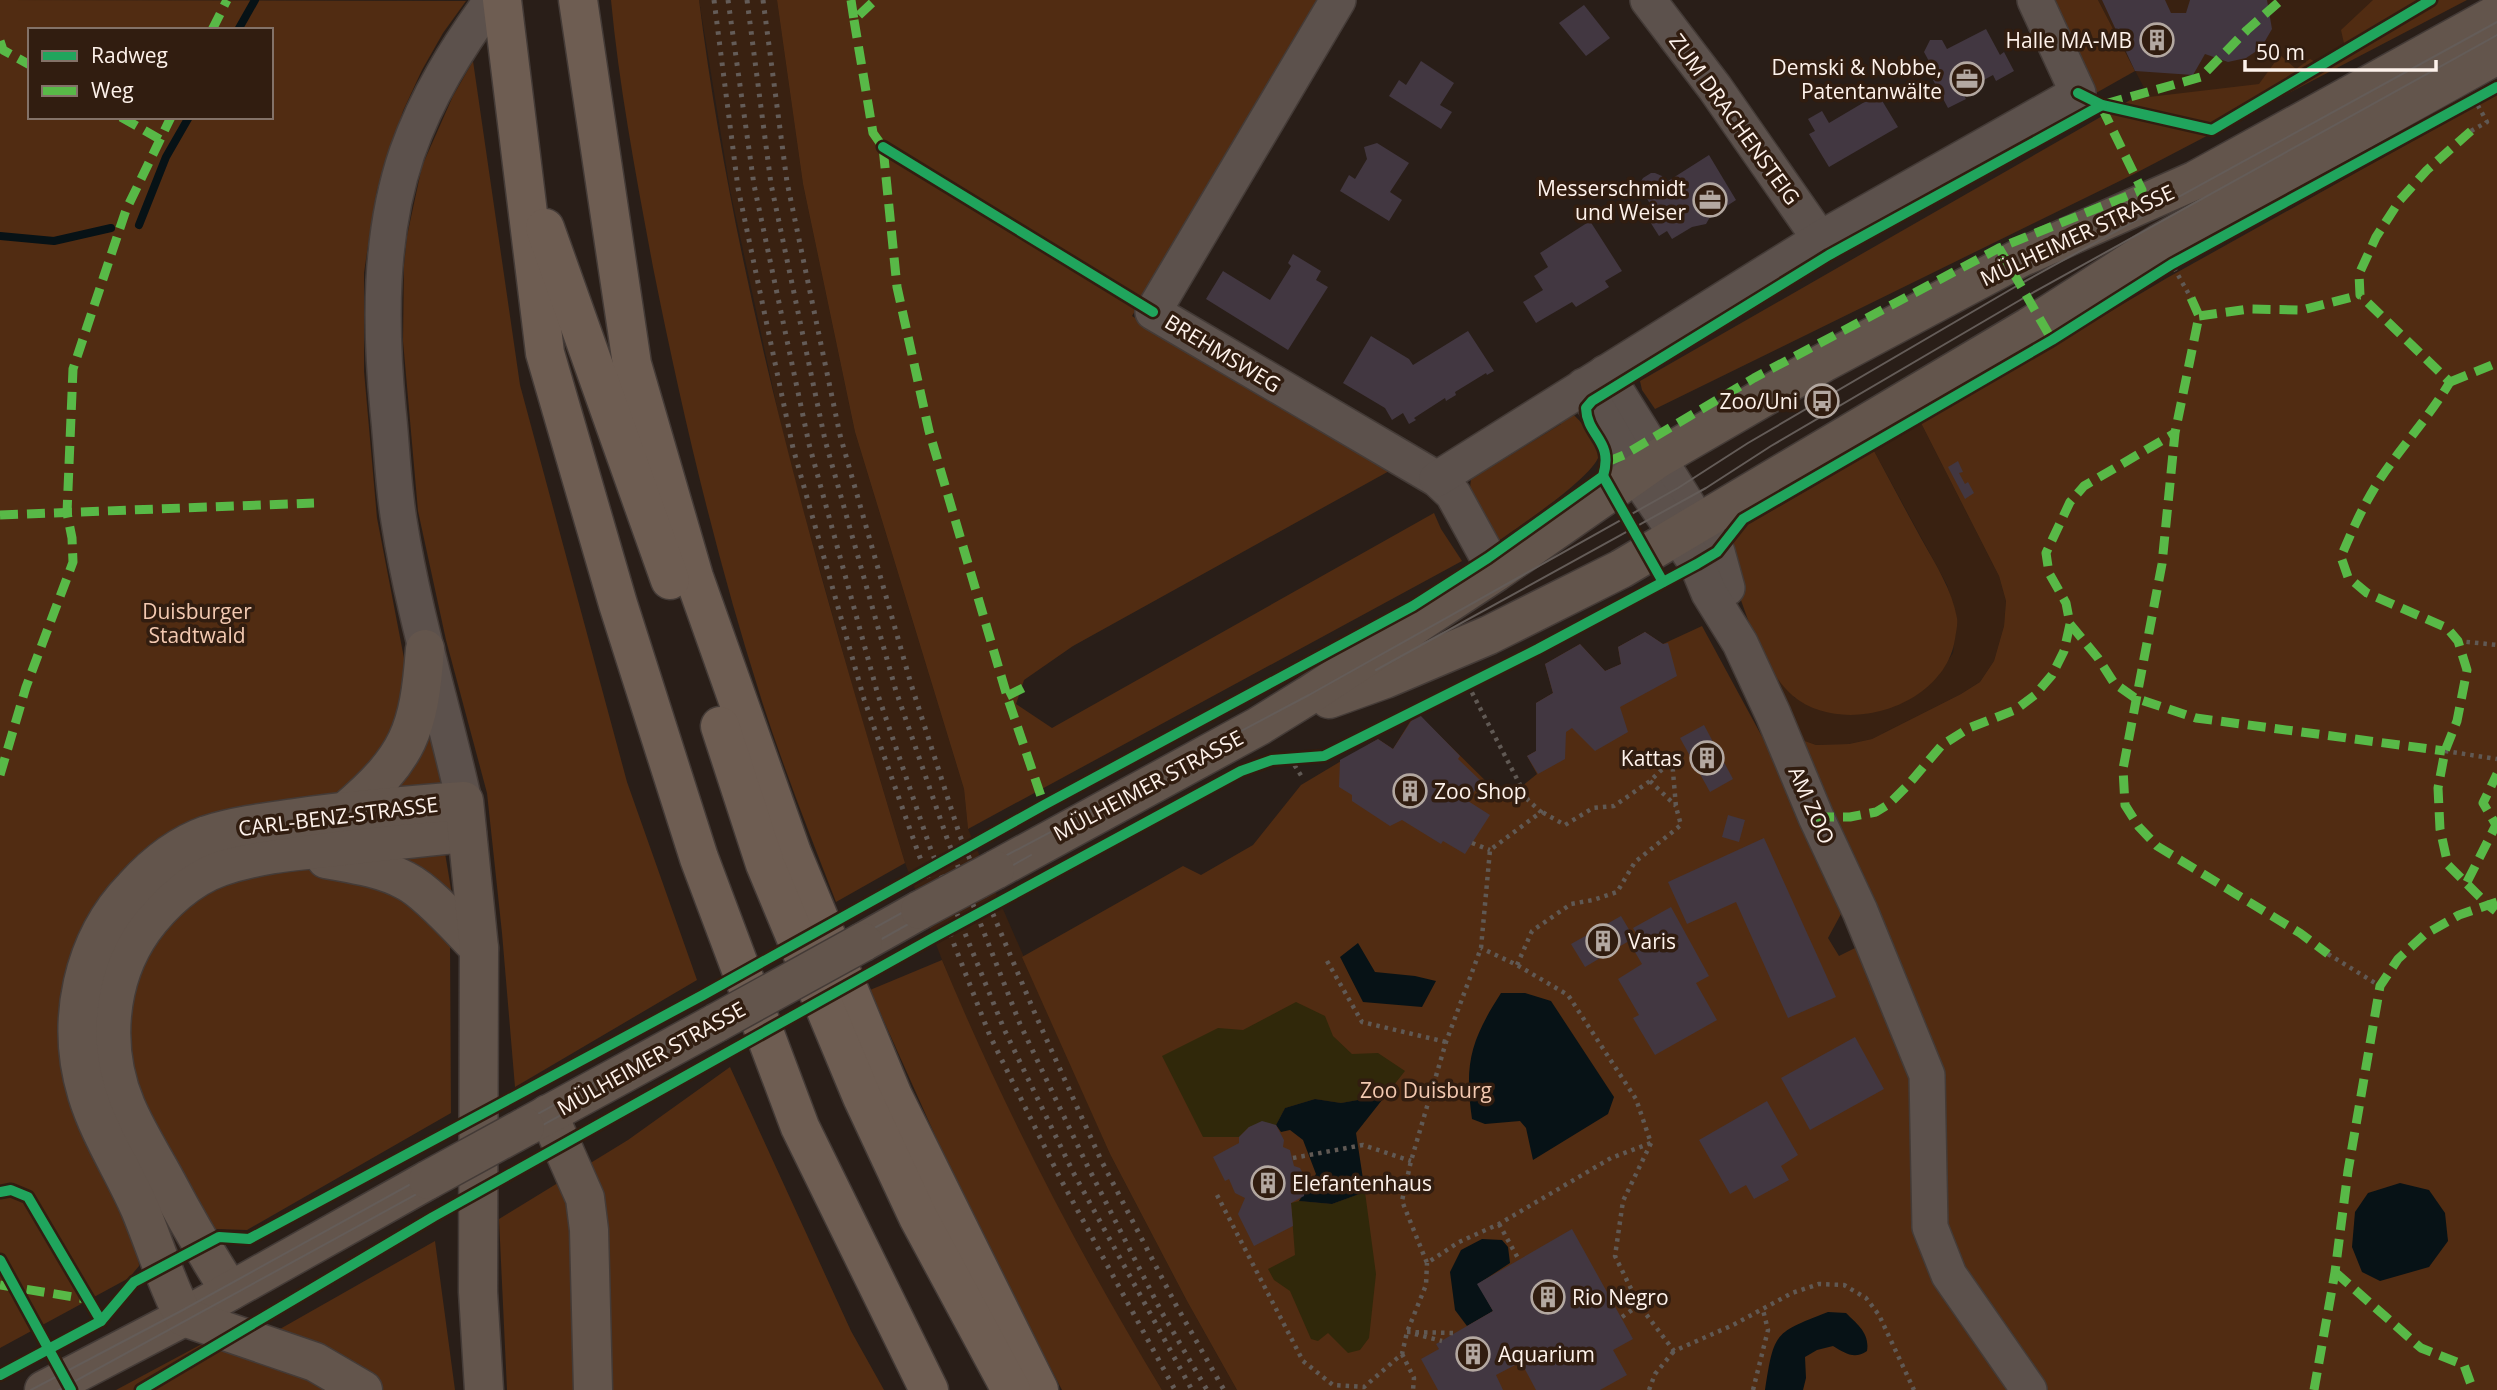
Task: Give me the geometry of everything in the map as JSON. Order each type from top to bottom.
[{"type":"highway","points":[[502,0],[545,352],[618,604],[699,858],[800,1127],[929,1390]]},
{"type":"highway","points":[[578,0],[632,364],[694,577],[792,853],[887,1083],[1040,1390]]},
{"type":"highway","points":[[522,166],[701,669],[765,864],[862,1097],[912,1205],[1011,1390]]},
{"type":"main road","name":"MÜLHEIMER STRASSE","points":[[44,1390],[230,1292],[537,1120],[1259,726],[1496,572],[1647,466],[1884,329],[2020,258],[2196,180],[2497,14]]},
{"type":"main road","name":"MÜLHEIMER STRASSE","points":[[1259,726],[1385,679],[1489,635],[1610,574],[1689,530],[2029,327],[2160,243],[2497,55]]},
{"type":"main road","points":[[346,811],[378,783],[402,753],[422,691],[425,649]]},
{"type":"main road","name":"CARL-BENZ-STRASSE","points":[[184,1317],[139,1207],[87,1094],[80,1068],[78,1010],[91,952],[103,926],[124,897],[149,871],[175,852],[205,836],[346,811],[465,817]]},
{"type":"main road","name":"CARL-BENZ-STRASSE","points":[[230,1292],[201,1246],[126,1106],[114,1060],[111,1013],[115,989],[132,944],[171,897],[217,868],[252,857],[465,817]]},
{"type":"main road","name":"CARL-BENZ-STRASSE","points":[[465,817],[479,948],[478,1292],[484,1390]]},
{"type":"main road","name":"CARL-BENZ-STRASSE","points":[[286,852],[378,870],[408,881],[479,948]]},
{"type":"main road","points":[[537,1120],[585,1198],[589,1230],[593,1390]]},
{"type":"main road","points":[[184,1317],[315,1362],[363,1390]]},
{"type":"street","name":"CARL-BENZ-STRASSE","points":[[465,817],[447,724],[425,649],[399,520],[384,371],[384,269],[394,202],[406,155],[420,119],[442,74],[492,0]]},
{"type":"street","name":"BREHMSWEG","points":[[1338,0],[1153,312],[1437,479],[1453,494],[1496,572]]},
{"type":"street","name":"ZUM DRACHENSTEIG","points":[[1648,0],[1715,88],[1820,239]]},
{"type":"street","points":[[1437,479],[1820,239],[2078,93],[2035,0]]},
{"type":"street","points":[[1594,379],[1689,530]]},
{"type":"street","name":"AM ZOO","points":[[1689,530],[1717,552],[1740,643],[1884,967],[1927,1076],[1930,1227],[1949,1275],[2029,1390]]},
{"type":"path","points":[[2471,131],[2487,122],[2475,99]]},
{"type":"path","points":[[2172,264],[2191,298]]},
{"type":"path","points":[[2458,641],[2497,645]]},
{"type":"path","points":[[1468,685],[1528,800],[1541,812],[1565,825],[1593,808],[1614,806],[1672,760],[1676,807],[1681,825],[1635,862],[1617,892],[1572,904],[1532,931],[1517,965]]},
{"type":"path","points":[[2445,751],[2497,759]]},
{"type":"path","points":[[1290,758],[1301,777]]},
{"type":"path","points":[[1650,780],[1676,807]]},
{"type":"path","points":[[1217,1195],[1303,1361],[1333,1385],[1364,1387],[1402,1354],[1407,1332],[1426,1285],[1427,1263],[1402,1201],[1446,1042],[1481,948],[1490,850],[1541,812]]},
{"type":"path","points":[[1472,843],[1490,850]]},
{"type":"path","points":[[1481,948],[1517,965],[1568,995],[1636,1100],[1651,1143],[1623,1201],[1615,1256],[1639,1306],[1674,1351]]},
{"type":"path","points":[[2328,954],[2380,986]]},
{"type":"path","points":[[1326,961],[1362,1021],[1446,1042]]},
{"type":"path","points":[[1427,1263],[1459,1242],[1499,1224],[1611,1157],[1651,1143]]},
{"type":"path","points":[[1293,1158],[1363,1145],[1411,1161]]},
{"type":"path","points":[[0,1192],[11,1190],[28,1197],[86,1299]]},
{"type":"path","points":[[1499,1224],[1519,1260]]},
{"type":"path","points":[[0,1260],[71,1390]]},
{"type":"path","points":[[1649,1390],[1655,1374],[1674,1351],[1763,1310],[1792,1293],[1819,1284],[1844,1285],[1866,1298],[1879,1315],[1914,1390]]},
{"type":"path","points":[[1622,1317],[1639,1306]]},
{"type":"path","points":[[1753,1390],[1768,1330],[1763,1310]]},
{"type":"path","points":[[1407,1332],[1455,1333]]},
{"type":"path","points":[[1407,1332],[1442,1341]]},
{"type":"path","points":[[1402,1354],[1415,1378],[1413,1390]]},
{"type":"shaded area","points":[[699,0],[777,0],[803,184],[855,432],[964,789],[968,829],[1110,1154],[1237,1390],[1162,1390],[1125,1330],[1046,1186],[977,1044],[942,960],[905,863],[786,449],[730,190]]},
{"type":"shaded area","points":[[2098,0],[2443,0],[2205,112],[2152,103]]},
{"type":"shaded area","points":[[1921,423],[1999,576],[2006,601],[2004,626],[1994,661],[1980,682],[1872,739],[1849,744],[1816,745],[1791,736],[1753,632],[1774,673],[1795,698],[1919,693],[1938,676],[1953,653],[1957,620],[1947,585],[1874,451]]},
{"type":"shaded area","points":[[1358,943],[1375,972],[1436,981],[1422,1007],[1363,1002],[1340,957]]},
{"type":"shaded area","points":[[1501,993],[1525,993],[1551,1001],[1614,1097],[1608,1114],[1533,1160],[1526,1128],[1520,1121],[1485,1124],[1472,1119],[1469,1082],[1472,1053],[1483,1025]]},
{"type":"shaded area","points":[[1386,1095],[1356,1133],[1365,1192],[1332,1204],[1299,1201],[1316,1174],[1303,1140],[1290,1130],[1281,1132],[1276,1125],[1285,1108],[1315,1099],[1341,1103]]},
{"type":"shaded area","points":[[2400,1183],[2429,1190],[2445,1213],[2448,1241],[2429,1267],[2380,1281],[2362,1272],[2352,1247],[2355,1212],[2368,1193]]},
{"type":"shaded area","points":[[1482,1239],[1502,1240],[1508,1247],[1510,1263],[1478,1284],[1493,1311],[1467,1326],[1455,1310],[1450,1272],[1461,1250]]},
{"type":"shaded area","points":[[1828,1312],[1846,1313],[1862,1329],[1867,1339],[1867,1351],[1854,1355],[1833,1346],[1817,1350],[1805,1357],[1806,1378],[1803,1390],[1765,1390],[1771,1356],[1780,1337],[1797,1325]]},
{"type":"green space","name":"Duisburger Stadtwald","points":[[0,0],[466,1],[443,33],[403,111],[377,190],[364,273],[364,371],[377,518],[409,684],[403,719],[357,781],[335,795],[116,892],[139,1266],[129,1278],[0,1348]]},
{"type":"green space","points":[[611,0],[699,0],[715,110],[758,328],[812,543],[905,863],[836,902],[761,698],[729,592],[701,484],[653,267],[624,100]]},
{"type":"green space","points":[[777,0],[1319,0],[1132,316],[1391,470],[1073,646],[1024,680],[1016,704],[1052,728],[1434,513],[1462,561],[968,829],[964,789],[855,432],[803,184]]},
{"type":"green space","points":[[2052,0],[2098,0],[2135,71],[2096,93]]},
{"type":"green space","points":[[2373,0],[2467,0],[2134,174],[1655,409],[1642,390],[1640,381],[2132,99],[2259,84],[2280,55],[2296,69],[2310,59],[2322,65],[2346,52],[2341,30]]},
{"type":"green space","points":[[473,61],[520,385],[627,782],[697,980],[515,1087],[487,793],[446,640],[418,511],[403,341],[407,236],[422,166],[453,96]]},
{"type":"green space","name":"Zoo Duisburg","points":[[2497,94],[2497,1390],[1237,1390],[1110,1154],[1022,957],[1183,866],[1201,875],[1253,845],[1301,785],[1378,739],[1393,749],[1416,712],[1505,800],[1537,774],[1527,756],[1536,751],[1536,703],[1553,693],[1545,664],[1580,644],[1605,671],[1621,664],[1618,647],[1645,632],[1663,644],[1702,626],[1772,755],[1791,736],[1816,745],[1849,744],[1872,739],[1961,694],[1980,682],[1994,661],[2004,626],[2006,601],[1999,576],[1921,423],[2167,278]],"holes":[[[1841,914],[1857,947],[1839,956],[1828,938]]]},
{"type":"green space","points":[[1568,410],[1596,443],[1599,454],[1595,463],[1572,487],[1497,542],[1470,488],[1472,469],[1480,464],[1486,470],[1561,424],[1556,417]]},
{"type":"green space","points":[[1874,451],[1943,578],[1955,608],[1957,628],[1947,662],[1933,682],[1913,698],[1864,714],[1838,714],[1814,708],[1793,696],[1781,683],[1760,649],[1725,553],[1747,525]]},
{"type":"green space","points":[[431,732],[442,791],[381,792]]},
{"type":"green space","points":[[444,847],[452,895],[389,852]]},
{"type":"green space","points":[[286,866],[317,870],[405,896],[450,939],[451,1113],[247,1230],[216,1229],[207,1234],[138,1101],[125,1037],[136,972],[179,908],[198,893]]},
{"type":"green space","points":[[942,960],[991,1071],[1044,1179],[1101,1286],[1162,1390],[1062,1390],[973,1220],[870,990]]},
{"type":"green space","points":[[730,1067],[851,1331],[884,1390],[507,1390],[499,1219],[628,1140]]},
{"type":"green space","points":[[435,1241],[455,1390],[116,1390],[200,1345],[236,1354]]},
{"type":"sand","points":[[1296,1002],[1325,1016],[1333,1036],[1352,1054],[1378,1053],[1405,1071],[1386,1095],[1341,1103],[1315,1099],[1285,1108],[1276,1125],[1249,1127],[1239,1137],[1203,1137],[1162,1056],[1218,1028],[1243,1030]]},
{"type":"sand","points":[[1365,1192],[1376,1274],[1369,1338],[1360,1350],[1348,1353],[1328,1333],[1318,1341],[1311,1339],[1290,1291],[1274,1280],[1268,1269],[1295,1255],[1291,1203],[1299,1201],[1332,1204]]},
{"type":"building","points":[[2102,0],[2165,0],[2171,13],[2186,13],[2190,0],[2267,0],[2272,29],[2261,48],[2246,58],[2228,62],[2205,54],[2193,75],[2135,71]]},
{"type":"building","points":[[1584,5],[1610,38],[1586,56],[1559,23]]},
{"type":"building","points":[[1986,29],[2000,55],[2004,52],[2014,71],[1996,81],[1993,75],[1962,92],[1966,99],[1948,108],[1933,80],[1938,78],[1924,52],[1930,40],[1942,40],[1947,49]]},
{"type":"building","points":[[1421,61],[1454,83],[1440,105],[1452,112],[1441,129],[1389,96],[1399,80],[1406,85]]},
{"type":"building","points":[[1878,94],[1898,127],[1829,167],[1809,134],[1815,131],[1808,119],[1822,111],[1829,123]]},
{"type":"building","points":[[1377,143],[1409,163],[1390,192],[1402,200],[1389,221],[1340,191],[1349,175],[1355,179],[1367,159],[1364,147]]},
{"type":"building","points":[[1709,155],[1736,200],[1710,217],[1706,224],[1692,227],[1672,239],[1667,231],[1659,236],[1642,209],[1650,204],[1640,183],[1643,178],[1655,173],[1662,176],[1665,183]]},
{"type":"building","points":[[1590,221],[1622,271],[1605,281],[1609,287],[1576,307],[1572,302],[1536,323],[1523,302],[1543,290],[1534,276],[1548,267],[1540,253]]},
{"type":"building","points":[[1293,254],[1321,271],[1316,280],[1328,287],[1288,350],[1206,299],[1223,271],[1270,300],[1291,266],[1288,263]]},
{"type":"building","points":[[1468,331],[1494,371],[1455,392],[1456,395],[1446,401],[1445,398],[1409,424],[1403,413],[1392,420],[1385,408],[1343,383],[1371,336],[1409,359],[1413,365]]},
{"type":"building","points":[[1958,461],[1963,472],[1959,473],[1974,493],[1965,499],[1948,467]]},
{"type":"building","points":[[1645,632],[1663,644],[1668,643],[1677,676],[1620,707],[1628,732],[1595,751],[1572,728],[1566,732],[1565,759],[1538,774],[1527,756],[1536,751],[1536,703],[1553,693],[1545,664],[1580,644],[1605,671],[1621,664],[1618,647]]},
{"type":"building","name":"Zoo Shop","points":[[1417,712],[1481,781],[1468,801],[1490,815],[1465,854],[1443,841],[1441,844],[1402,820],[1390,826],[1352,801],[1352,795],[1339,787],[1340,760],[1378,739],[1393,749]]},
{"type":"building","name":"Kattas","points":[[1704,725],[1733,779],[1710,792],[1680,738]]},
{"type":"building","points":[[1728,815],[1745,820],[1739,842],[1722,837]]},
{"type":"building","points":[[1764,838],[1836,997],[1788,1018],[1736,902],[1687,924],[1668,882]]},
{"type":"building","points":[[1671,907],[1709,976],[1696,983],[1717,1020],[1655,1055],[1633,1018],[1639,1015],[1618,979],[1642,964],[1632,947],[1641,942],[1633,928]]},
{"type":"building","name":"Varis","points":[[1621,916],[1634,938],[1585,967],[1571,944]]},
{"type":"building","points":[[1855,1037],[1884,1089],[1810,1130],[1781,1078]]},
{"type":"building","points":[[1767,1101],[1798,1155],[1781,1166],[1789,1180],[1754,1199],[1746,1185],[1730,1194],[1699,1140]]},
{"type":"building","name":"Elefantenhaus","points":[[1262,1121],[1276,1125],[1284,1140],[1283,1147],[1290,1150],[1294,1166],[1300,1168],[1306,1179],[1304,1196],[1291,1203],[1293,1226],[1254,1246],[1238,1214],[1245,1198],[1235,1193],[1229,1179],[1225,1181],[1213,1157],[1239,1143],[1239,1137],[1249,1127]]},
{"type":"building","name":"Rio Negro","points":[[1572,1229],[1633,1339],[1613,1350],[1627,1375],[1600,1390],[1536,1390],[1521,1362],[1496,1375],[1503,1390],[1438,1390],[1421,1359],[1439,1349],[1436,1344],[1493,1311],[1477,1284]]},
{"type":"waterway","points":[[239,28],[255,0]]},
{"type":"waterway","points":[[139,225],[166,157],[188,119]]},
{"type":"waterway","points":[[0,236],[54,241],[111,228]]},
{"type":"tram line","points":[[31,1390],[181,1311],[992,863],[1309,695],[1678,488],[1748,443],[2020,284],[2497,22]]},
{"type":"tram line","points":[[1376,670],[1706,488],[1771,446],[2027,296],[2497,35]]},
{"type":"tram line","points":[[59,1390],[1031,855]]},
{"type":"railway","points":[[714,0],[738,188],[793,448],[864,699],[919,855],[990,1036],[1060,1178],[1175,1390]]},
{"type":"railway","points":[[728,0],[754,185],[809,444],[878,695],[931,850],[1004,1029],[1073,1172],[1192,1390]]},
{"type":"railway","points":[[747,0],[771,184],[825,440],[896,691],[948,841],[1020,1024],[1161,1311],[1207,1390]]},
{"type":"railway","points":[[763,0],[787,182],[840,435],[911,684],[960,836],[1036,1016],[1101,1160],[1176,1305],[1224,1390]]},
{"type":"marked path","points":[[213,28],[227,0]]},
{"type":"marked path","points":[[851,0],[854,20],[875,0]]},
{"type":"marked path","points":[[2105,104],[2201,77],[2281,0]]},
{"type":"marked path","points":[[854,20],[873,133],[883,147],[897,287],[929,431],[1007,696],[1044,805]]},
{"type":"marked path","points":[[0,41],[3,50],[28,64]]},
{"type":"marked path","points":[[1607,462],[1624,455],[1754,378],[1999,248],[2142,190],[2100,104]]},
{"type":"marked path","points":[[124,119],[161,140]]},
{"type":"marked path","points":[[0,775],[26,687],[73,562],[67,513],[73,369],[126,210],[170,119]]},
{"type":"marked path","points":[[2471,131],[2427,170],[2400,200],[2376,237],[2359,274],[2360,295],[2450,382],[2380,479],[2341,557],[2348,577],[2367,593],[2447,628],[2458,641],[2467,670],[2457,721],[2445,751],[2438,788],[2440,829],[2448,865],[2488,905],[2497,902]]},
{"type":"marked path","points":[[1999,248],[2052,340]]},
{"type":"marked path","points":[[2199,316],[2249,309],[2302,310],[2360,295]]},
{"type":"marked path","points":[[2191,298],[2199,316],[2175,433],[2162,564],[2123,769],[2125,805],[2139,827],[2157,846],[2300,933],[2328,954]]},
{"type":"marked path","points":[[2450,382],[2497,363]]},
{"type":"marked path","points":[[1816,817],[1850,817],[1876,812],[1889,804],[1907,786],[1942,745],[1969,728],[2015,710],[2035,695],[2052,675],[2064,651],[2070,624],[2066,603],[2049,573],[2046,553],[2070,502],[2084,486],[2175,433]]},
{"type":"marked path","points":[[0,515],[314,503]]},
{"type":"marked path","points":[[2070,624],[2098,658],[2114,683],[2135,698],[2196,718],[2445,751]]},
{"type":"marked path","points":[[1007,696],[1027,686]]},
{"type":"marked path","points":[[2467,882],[2496,825],[2483,803],[2497,774]]},
{"type":"marked path","points":[[2314,1390],[2380,986],[2398,959],[2424,935],[2459,915],[2488,905],[2497,912]]},
{"type":"marked path","points":[[2335,1272],[2421,1348],[2464,1365],[2473,1390]]},
{"type":"marked path","points":[[0,1285],[86,1299],[89,1303]]},
{"type":"cycle path","points":[[2078,93],[2102,105],[2212,130],[2431,0]]},
{"type":"cycle path","points":[[141,1390],[433,1217],[931,939],[1241,771],[1272,760],[1324,756],[1538,649],[1697,564],[1717,552],[1743,519],[2052,340],[2172,264],[2497,87]]},
{"type":"cycle path","points":[[0,1375],[101,1321],[134,1282],[219,1237],[249,1239],[703,995],[1044,805],[1413,606],[1488,558],[1603,476],[1603,446],[1587,418],[1586,408],[1592,401],[1829,255],[2102,105]]},
{"type":"cycle path","points":[[883,147],[1153,312]]},
{"type":"cycle path","points":[[1603,476],[1663,582]]},
{"type":"cycle path","points":[[0,1192],[11,1190],[28,1197],[101,1321]]},
{"type":"cycle path","points":[[0,1260],[71,1390]]},
{"type":"place","name":"Halle MA-MB","points":[[2157,40]]},
{"type":"place","name":"Demski & Nobbe, Patentanwälte","points":[[1967,79]]},
{"type":"place","name":"Messerschmidt und Weiser","points":[[1710,200]]},
{"type":"place","name":"Zoo/Uni","points":[[1822,401]]},
{"type":"place","name":"Kattas","points":[[1707,758]]},
{"type":"place","name":"Zoo Shop","points":[[1410,791]]},
{"type":"place","name":"Varis","points":[[1603,941]]},
{"type":"place","name":"Elefantenhaus","points":[[1268,1183]]},
{"type":"place","name":"Rio Negro","points":[[1548,1297]]},
{"type":"place","name":"Aquarium","points":[[1473,1354]]}]
